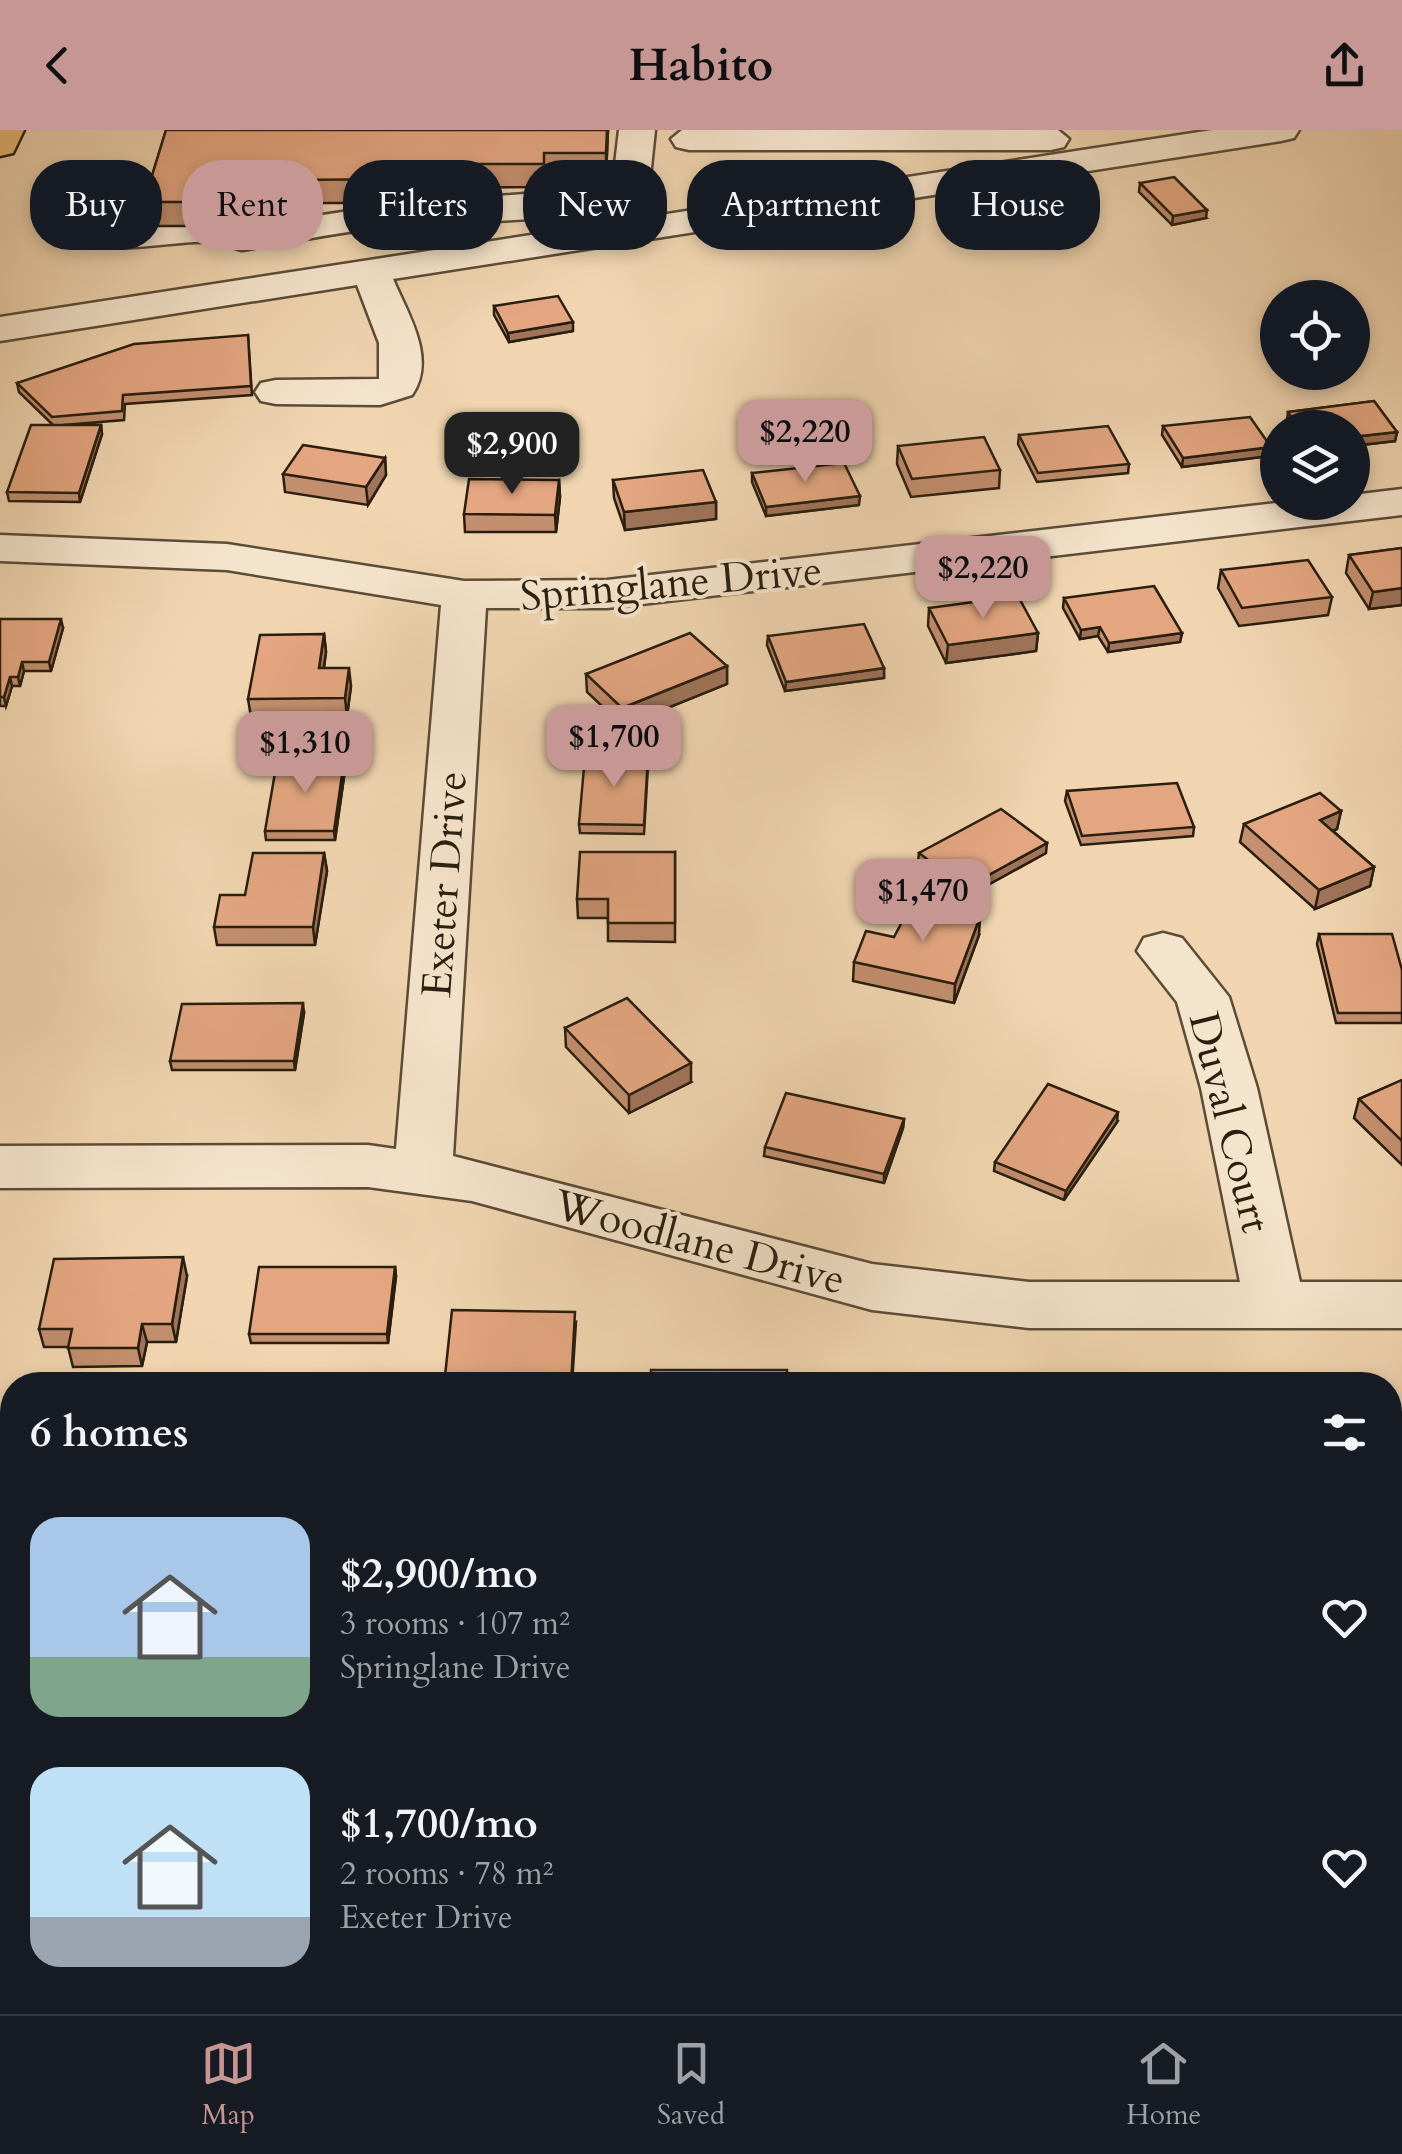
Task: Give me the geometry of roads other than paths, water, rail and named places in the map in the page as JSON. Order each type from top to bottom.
[{"type":"main road","points":[[0,145],[4,130]]},
{"type":"street","points":[[162,234],[233,231],[242,239],[392,216],[624,194],[631,187],[637,130]]},
{"type":"street","points":[[837,160],[1280,130]]},
{"type":"street","points":[[837,160],[1103,142]]},
{"type":"street","points":[[0,329],[371,272],[687,171]]},
{"type":"street","points":[[276,392],[380,393],[398,386],[402,376],[399,338],[371,272]]},
{"type":"street","name":"Springlane Drive","points":[[0,548],[228,557],[464,596],[607,594],[1402,502]]},
{"type":"street","name":"Exeter Drive","points":[[423,1174],[464,596]]},
{"type":"street","name":"Duval Court","points":[[1163,950],[1202,997],[1228,1088],[1275,1305]]},
{"type":"street","name":"Woodlane Drive","points":[[0,1168],[368,1166],[472,1180],[872,1286],[1029,1305],[1402,1305]]}]
